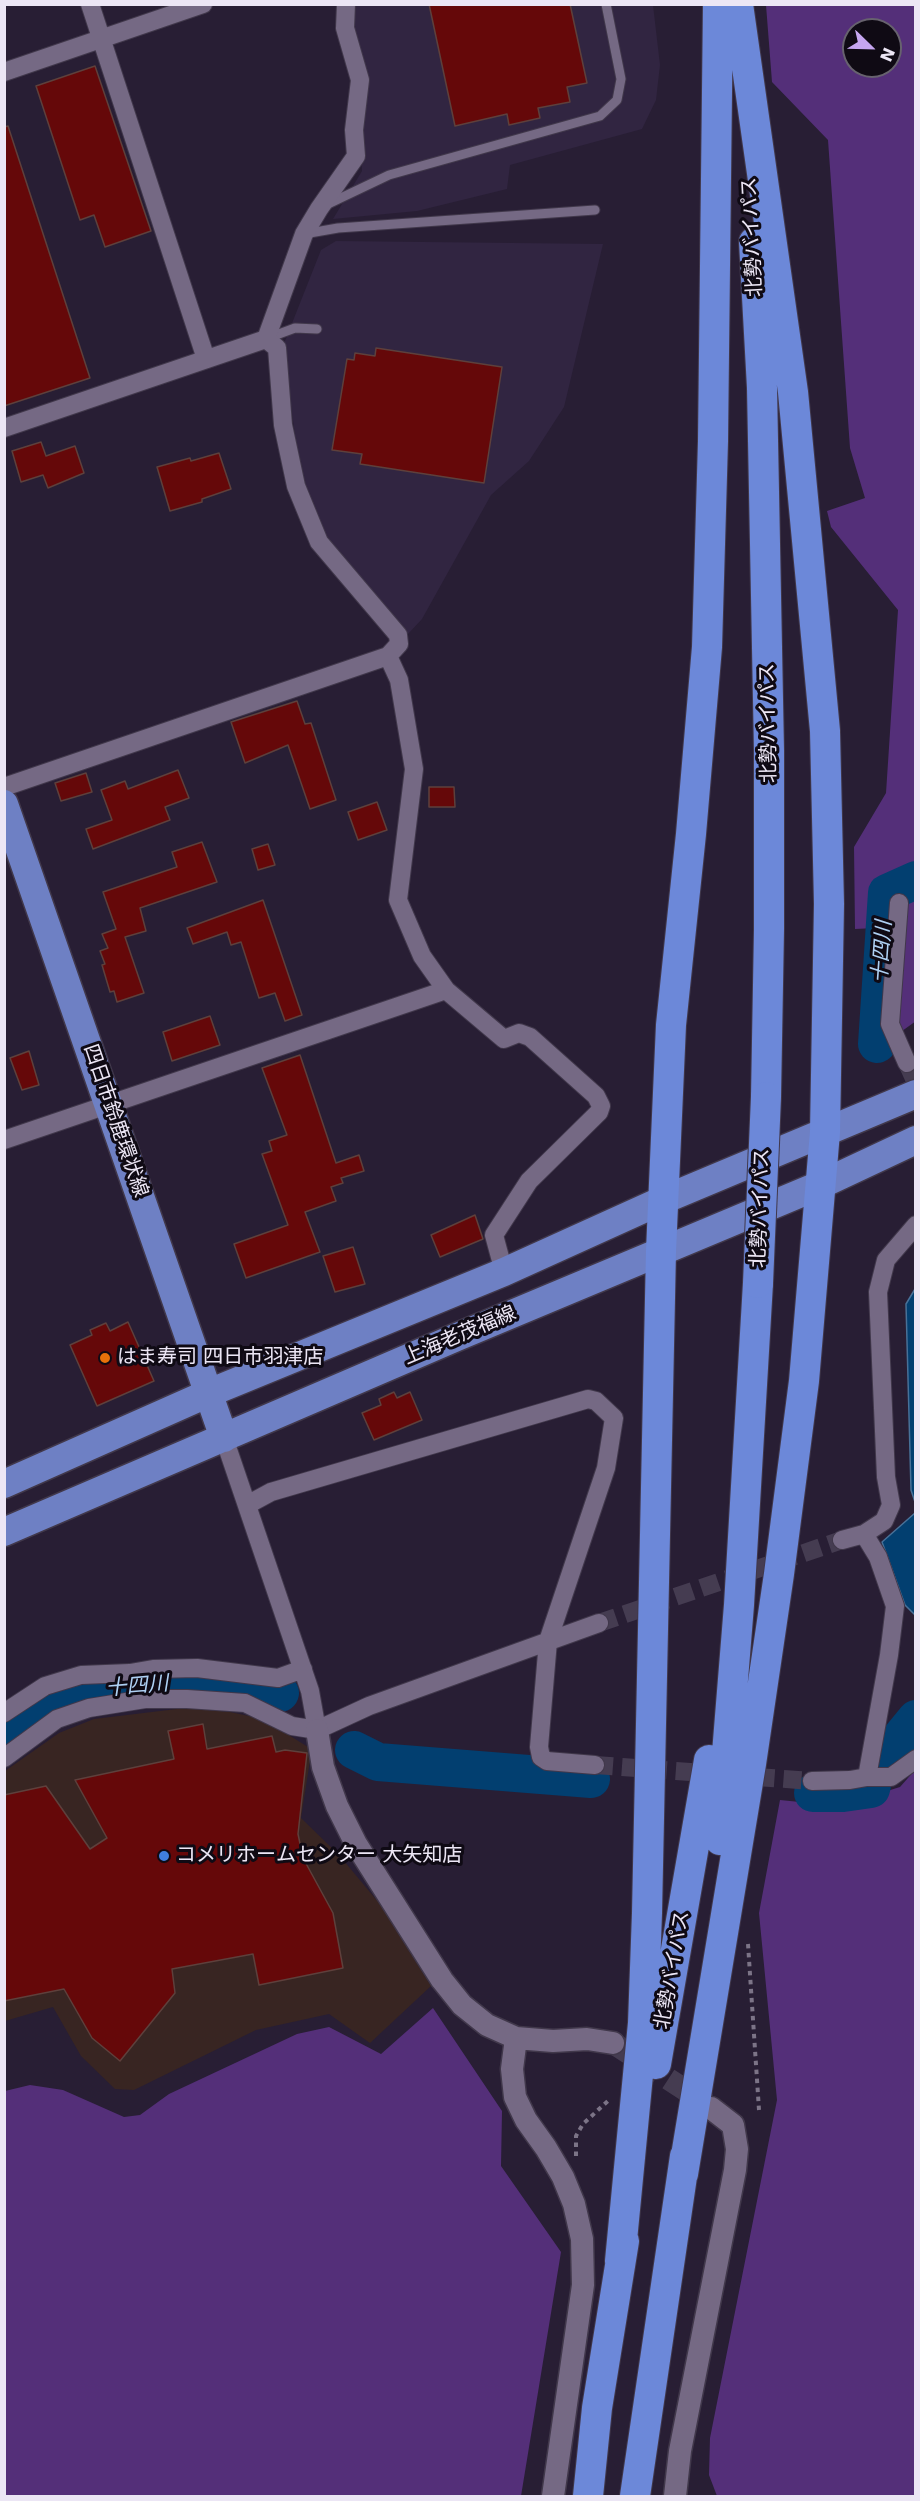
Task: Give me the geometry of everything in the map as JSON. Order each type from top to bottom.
[{"type":"highway","points":[[620,2261],[643,2023],[661,1251],[671,1025],[691,834],[707,647],[713,441],[718,4]]},
{"type":"highway","name":"北勢バイパス","points":[[635,2496],[683,2174],[717,1876],[737,1627],[758,1283],[770,929],[770,751],[762,388],[751,181],[733,4]]},
{"type":"highway","points":[[683,2174],[751,1764],[779,1574],[804,1381],[825,1132],[829,904],[825,731],[793,392],[738,4]]},
{"type":"highway","name":"北勢バイパス","points":[[588,2496],[597,2408],[620,2261],[708,1768],[749,1441]]},
{"type":"highway","points":[[584,2496],[597,2408]]},
{"type":"main road","name":"四日市鈴鹿環状線","points":[[4,804],[224,1438]]},
{"type":"main road","points":[[4,1484],[209,1393],[504,1272],[663,1200],[915,1094]]},
{"type":"main road","name":"上海老茂福線","points":[[4,1532],[820,1185],[915,1140]]},
{"type":"street","points":[[90,4],[206,359]]},
{"type":"street","points":[[4,72],[203,4]]},
{"type":"street","points":[[266,339],[304,234],[356,156],[354,130],[360,80],[345,28],[346,4]]},
{"type":"street","points":[[4,428],[266,339]]},
{"type":"street","points":[[4,787],[388,656],[399,644],[398,635],[319,542],[296,486],[284,425],[279,355],[277,348],[266,339]]},
{"type":"street","points":[[388,656],[399,680],[414,769],[398,900],[422,956],[446,990],[504,1039],[519,1033],[530,1037],[596,1096],[601,1106],[599,1112],[529,1181],[494,1235],[504,1272]]},
{"type":"street","points":[[899,903],[890,1024],[908,1051]]},
{"type":"street","points":[[4,1140],[446,990]]},
{"type":"street","points":[[842,1540],[864,1534],[884,1521],[891,1505],[886,1477],[880,1284],[886,1260],[915,1225]]},
{"type":"street","points":[[247,1505],[271,1492],[588,1399],[596,1401],[614,1418],[606,1468],[548,1641],[539,1747],[541,1756],[547,1761],[595,1765]]},
{"type":"street","points":[[224,1438],[310,1691],[323,1767],[337,1806],[356,1844],[442,1980],[462,2005],[487,2025],[516,2038],[553,2041],[587,2039],[613,2043]]},
{"type":"street","points":[[864,1534],[878,1557],[895,1606],[867,1777]]},
{"type":"street","points":[[4,1758],[57,1719],[108,1701],[187,1698],[245,1703],[292,1725],[317,1730],[369,1706],[599,1623]]},
{"type":"street","points":[[4,1713],[45,1686],[81,1675],[104,1677],[153,1669],[196,1668],[278,1678],[303,1669]]},
{"type":"street","points":[[104,1677],[108,1701]]},
{"type":"street","points":[[812,1780],[850,1780],[891,1776],[915,1759]]},
{"type":"street","points":[[516,2038],[512,2069],[515,2097],[526,2120],[563,2177],[574,2204],[582,2240],[583,2284],[553,2496]]},
{"type":"street","points":[[675,2496],[680,2451],[735,2170],[737,2149],[734,2125],[711,2108]]},
{"type":"lane","points":[[319,209],[389,175],[600,116],[617,100],[621,79],[606,4]]},
{"type":"lane","points":[[304,234],[338,228],[595,210]]},
{"type":"lane","points":[[266,339],[295,328],[317,329]]},
{"type":"path","points":[[747,1932],[759,2110]]},
{"type":"path","points":[[576,2158],[576,2136],[583,2124],[613,2096]]},
{"type":"shaded area","points":[[350,5],[653,5],[660,65],[656,100],[642,129],[510,165],[507,189],[417,211],[333,219],[362,171]]},
{"type":"shaded area","points":[[766,5],[915,5],[916,1021],[884,1044],[875,928],[855,929],[854,847],[886,793],[898,610],[831,527],[827,511],[865,498],[850,448],[828,140],[772,82]]},
{"type":"shaded area","points":[[336,241],[603,244],[564,407],[529,461],[491,495],[422,619],[408,634],[327,544],[301,480],[283,346],[321,250]]},
{"type":"shaded area","points":[[185,1708],[230,1712],[263,1719],[308,1747],[311,1754],[301,1818],[339,1855],[379,1903],[431,1986],[370,2043],[329,2014],[256,2030],[134,2090],[115,2089],[81,2056],[53,2007],[5,2021],[5,1771],[59,1733],[94,1719]]},
{"type":"shaded area","points":[[915,1770],[915,2496],[717,2496],[709,2475],[710,2438],[777,2100],[759,1913],[780,1800],[839,1806],[900,1787]]},
{"type":"shaded area","points":[[433,2008],[502,2111],[501,2166],[561,2252],[521,2496],[5,2496],[5,2091],[30,2085],[63,2090],[124,2117],[140,2115],[169,2094],[297,2034],[329,2027],[381,2054]]},
{"type":"water","points":[[915,1289],[915,1502],[911,1490],[906,1304]]},
{"type":"water","points":[[915,1513],[915,1615],[905,1605],[882,1542]]},
{"type":"building","points":[[429,4],[570,4],[587,83],[567,87],[570,102],[538,108],[540,118],[509,125],[507,114],[455,126]]},
{"type":"building","points":[[95,66],[151,231],[105,247],[94,215],[80,220],[36,86]]},
{"type":"building","points":[[8,126],[90,378],[4,406],[4,127]]},
{"type":"building","points":[[376,348],[502,367],[484,483],[360,464],[362,454],[332,450],[347,359],[354,360],[355,353],[375,356]]},
{"type":"building","points":[[41,442],[46,456],[75,446],[84,473],[48,488],[43,475],[21,482],[12,451]]},
{"type":"building","points":[[219,453],[231,489],[202,499],[202,502],[170,511],[157,467]]},
{"type":"building","points":[[297,701],[305,724],[311,723],[336,800],[310,809],[288,745],[245,763],[231,722]]},
{"type":"building","points":[[178,770],[189,798],[165,807],[170,820],[93,849],[86,829],[112,820],[101,790],[125,781],[128,789]]},
{"type":"building","points":[[86,773],[92,792],[61,801],[55,783]]},
{"type":"building","points":[[429,787],[454,787],[455,807],[429,807]]},
{"type":"building","points":[[377,802],[387,830],[358,840],[348,812]]},
{"type":"building","points":[[202,842],[217,882],[140,908],[146,931],[125,937],[144,993],[117,1002],[114,991],[110,992],[100,951],[108,948],[102,934],[116,929],[103,892],[177,867],[172,852]]},
{"type":"building","points":[[268,844],[275,865],[258,870],[252,849]]},
{"type":"building","points":[[263,900],[302,1015],[285,1021],[275,993],[259,998],[241,942],[231,945],[227,932],[193,944],[187,928]]},
{"type":"building","points":[[210,1016],[220,1045],[172,1061],[163,1032]]},
{"type":"building","points":[[29,1051],[39,1085],[22,1090],[10,1058]]},
{"type":"building","points":[[300,1055],[336,1163],[359,1155],[364,1171],[341,1178],[343,1183],[331,1187],[336,1201],[305,1212],[320,1252],[246,1278],[234,1244],[288,1225],[262,1154],[272,1151],[269,1141],[287,1135],[262,1068]]},
{"type":"building","points":[[475,1215],[483,1239],[440,1257],[431,1235]]},
{"type":"building","points":[[353,1247],[365,1284],[335,1292],[323,1256]]},
{"type":"building","points":[[128,1322],[154,1381],[97,1406],[70,1345],[92,1335],[90,1330],[106,1323],[110,1331]]},
{"type":"building","points":[[394,1392],[397,1398],[410,1392],[422,1420],[374,1440],[362,1413],[381,1405],[379,1399]]},
{"type":"building","points":[[203,1724],[207,1749],[272,1736],[276,1752],[285,1750],[307,1753],[298,1834],[303,1858],[333,1913],[343,1968],[259,1985],[253,1954],[172,1969],[175,1993],[120,2061],[92,2038],[64,1989],[4,2001],[4,1795],[46,1786],[90,1849],[107,1838],[75,1780],[174,1759],[168,1731]]},
{"type":"waterway","name":"十四川","points":[[877,1044],[887,893],[916,880]]},
{"type":"waterway","name":"十四川","points":[[4,1733],[46,1705],[78,1693],[144,1682],[214,1683],[280,1693]]},
{"type":"waterway","name":"十四川","points":[[881,1767],[889,1752],[916,1719]]},
{"type":"waterway","name":"十四川","points":[[354,1750],[378,1762],[591,1779]]},
{"type":"waterway","name":"十四川","points":[[813,1793],[843,1793],[871,1789],[872,1785]]},
{"type":"tunnel","points":[[907,1063],[916,1083]]},
{"type":"tunnel","points":[[599,1623],[842,1540]]},
{"type":"tunnel","points":[[595,1765],[812,1781]]},
{"type":"tunnel","points":[[613,2043],[707,2104]]},
{"type":"place","name":"はま寿司 四日市羽津店","points":[[105,1358]]},
{"type":"place","name":"コメリホームセンター 大矢知店","points":[[164,1856]]}]
